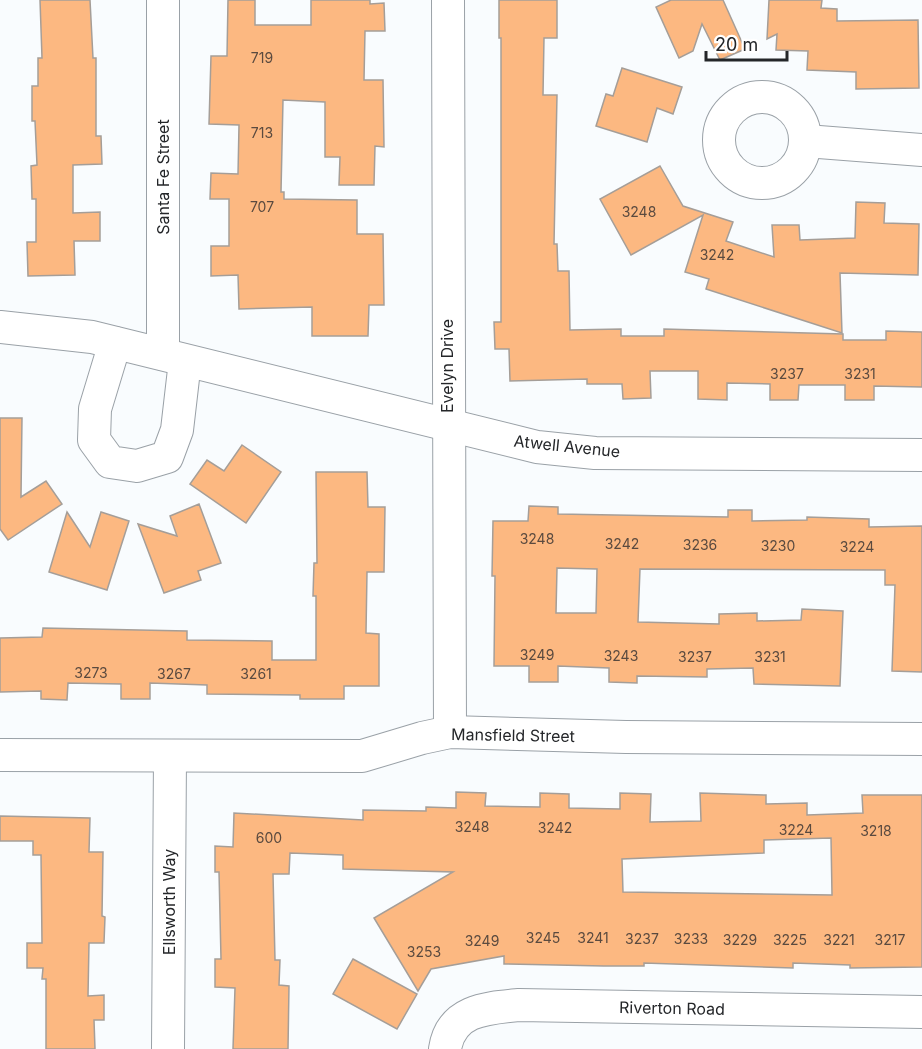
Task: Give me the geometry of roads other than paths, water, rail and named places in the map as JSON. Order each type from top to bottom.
[{"type":"street","name":"Santa Fe Street","points":[[163,0],[174,358]]},
{"type":"street","name":"Evelyn Drive","points":[[448,0],[447,426],[450,732]]},
{"type":"street","points":[[806,141],[922,150]]},
{"type":"street","name":"Atwell Avenue","points":[[0,327],[82,336],[115,343],[537,447],[595,453],[922,455]]},
{"type":"street","points":[[115,343],[95,409],[94,440],[110,462],[137,466],[167,457],[177,430],[174,358]]},
{"type":"street","name":"Mansfield Street","points":[[0,755],[362,756],[450,732],[626,737],[922,739]]},
{"type":"street","name":"Ellsworth Way","points":[[168,1049],[170,756]]},
{"type":"street","name":"Riverton Road","points":[[445,1049],[452,1028],[463,1017],[480,1008],[509,1006],[922,1012]]}]
